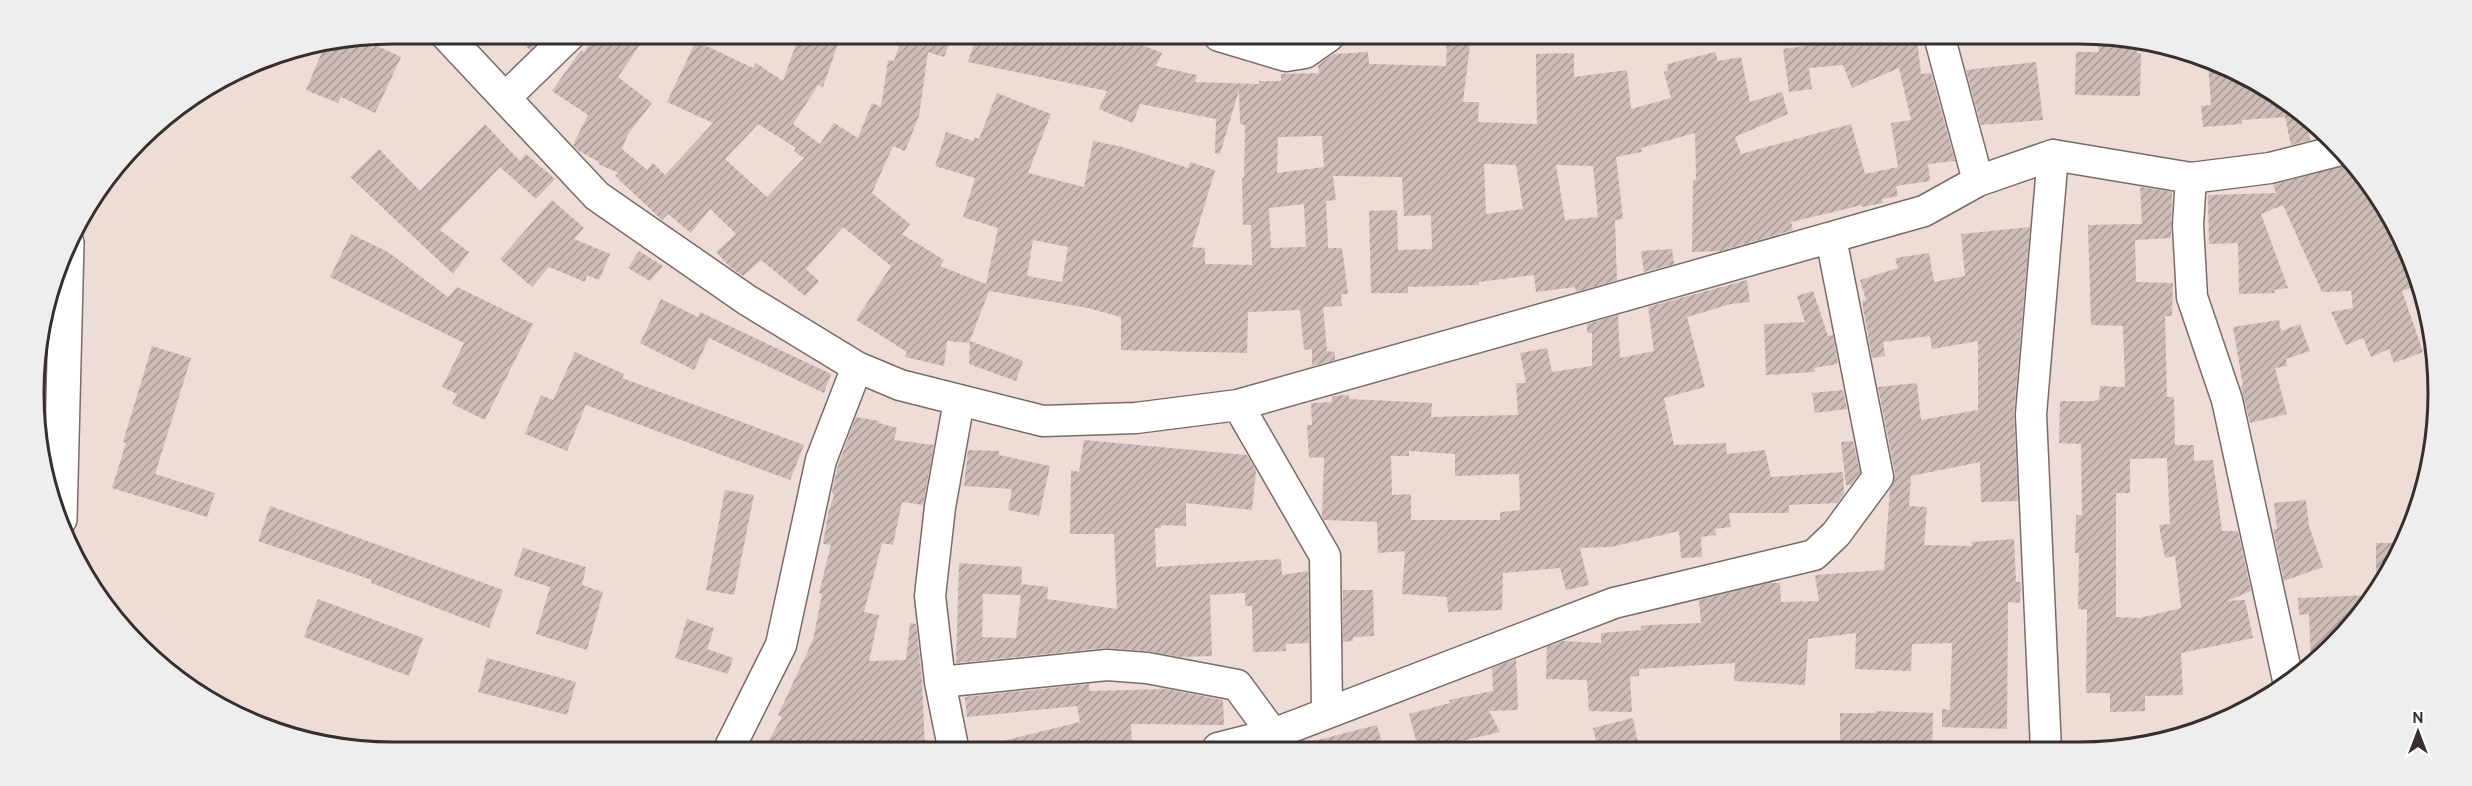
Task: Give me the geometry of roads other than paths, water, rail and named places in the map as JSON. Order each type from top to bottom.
[{"type":"main road","points":[[60,500],[66,269]]},
{"type":"street","points":[[454,44],[597,196],[747,300],[857,367],[900,385],[1043,421],[1136,418],[1238,405],[1924,211],[1978,182],[2053,155],[2191,178],[2270,168],[2332,152]]},
{"type":"street","points":[[505,98],[561,44]]},
{"type":"street","points":[[1246,44],[1286,56],[1305,53],[1318,44]]},
{"type":"street","points":[[1941,44],[1978,182]]},
{"type":"street","points":[[2046,742],[2031,414],[2053,155]]},
{"type":"street","points":[[2191,178],[2188,225],[2192,297],[2227,400],[2287,674]]},
{"type":"street","points":[[1242,742],[1273,734],[1614,603],[1814,555],[1829,541],[1878,477],[1831,238]]},
{"type":"street","points":[[732,742],[781,645],[821,460],[857,367]]},
{"type":"street","points":[[952,742],[940,682],[930,596],[940,507],[958,401]]},
{"type":"street","points":[[1238,405],[1325,556],[1327,712]]},
{"type":"street","points":[[940,682],[1107,665],[1147,668],[1237,685],[1273,734]]}]
